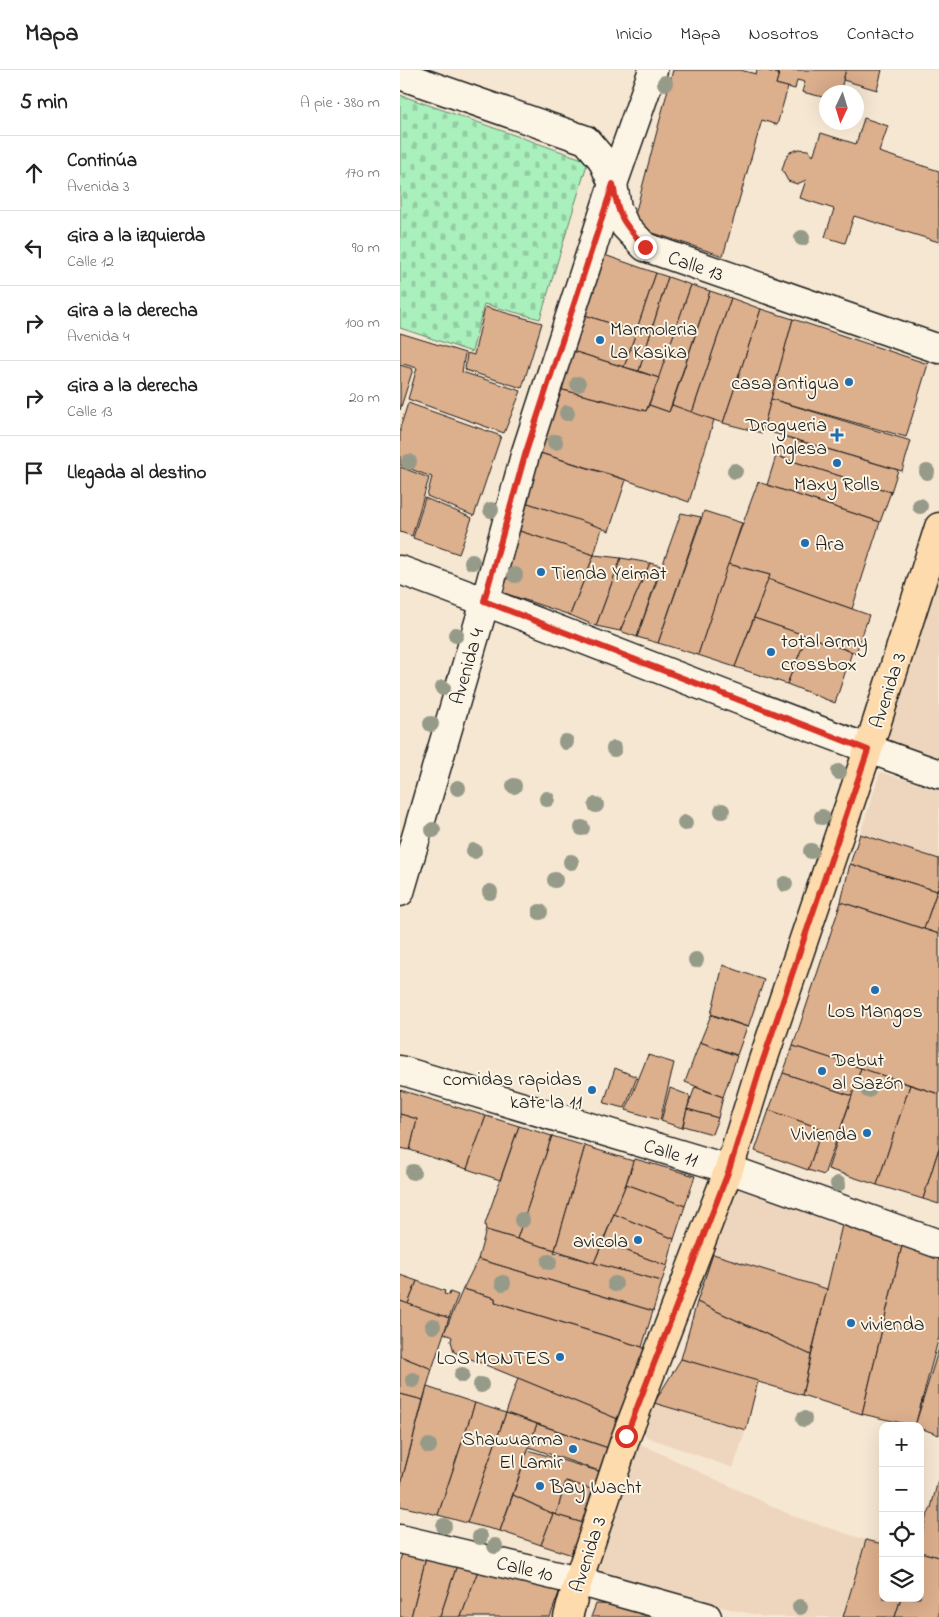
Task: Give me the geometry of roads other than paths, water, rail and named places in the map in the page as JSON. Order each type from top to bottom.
[{"type":"main road","name":"Avenida 3","points":[[568,1617],[626,1436],[729,1170],[761,1066],[868,750],[939,527]]},
{"type":"street","name":"Avenida 4","points":[[400,892],[525,455],[613,184],[653,70]]},
{"type":"street","name":"Calle 13","points":[[400,75],[586,140],[602,159],[613,184],[617,208],[625,226],[645,247],[939,349]]},
{"type":"street","points":[[400,570],[868,750],[939,774]]},
{"type":"street","name":"Calle 11","points":[[400,1070],[729,1170],[939,1244]]},
{"type":"street","name":"Calle 10","points":[[400,1538],[578,1581],[707,1617]]},
{"type":"place","name":"Marmoleria La Kasika","points":[[600,340]]},
{"type":"place","name":"casa antigua","points":[[849,382]]},
{"type":"place","name":"Drogueria Inglesa","points":[[837,435]]},
{"type":"place","name":"Maxy Rolls","points":[[837,463]]},
{"type":"place","name":"Ara","points":[[805,543]]},
{"type":"place","name":"Tienda Yeimat","points":[[541,572]]},
{"type":"place","name":"total army crossbox","points":[[771,652]]},
{"type":"place","name":"Los Mangos","points":[[875,990]]},
{"type":"place","name":"Debut al Sazón","points":[[822,1071]]},
{"type":"place","name":"comidas rapidas kate la 11","points":[[592,1090]]},
{"type":"place","name":"Vivienda","points":[[867,1133]]},
{"type":"place","name":"avicola","points":[[638,1240]]},
{"type":"place","name":"vivienda","points":[[851,1323]]},
{"type":"place","name":"LOS MONTES","points":[[560,1357]]},
{"type":"place","name":"Shawuarma El Lamir","points":[[573,1449]]},
{"type":"place","name":"Bay Wacht","points":[[540,1486]]}]
